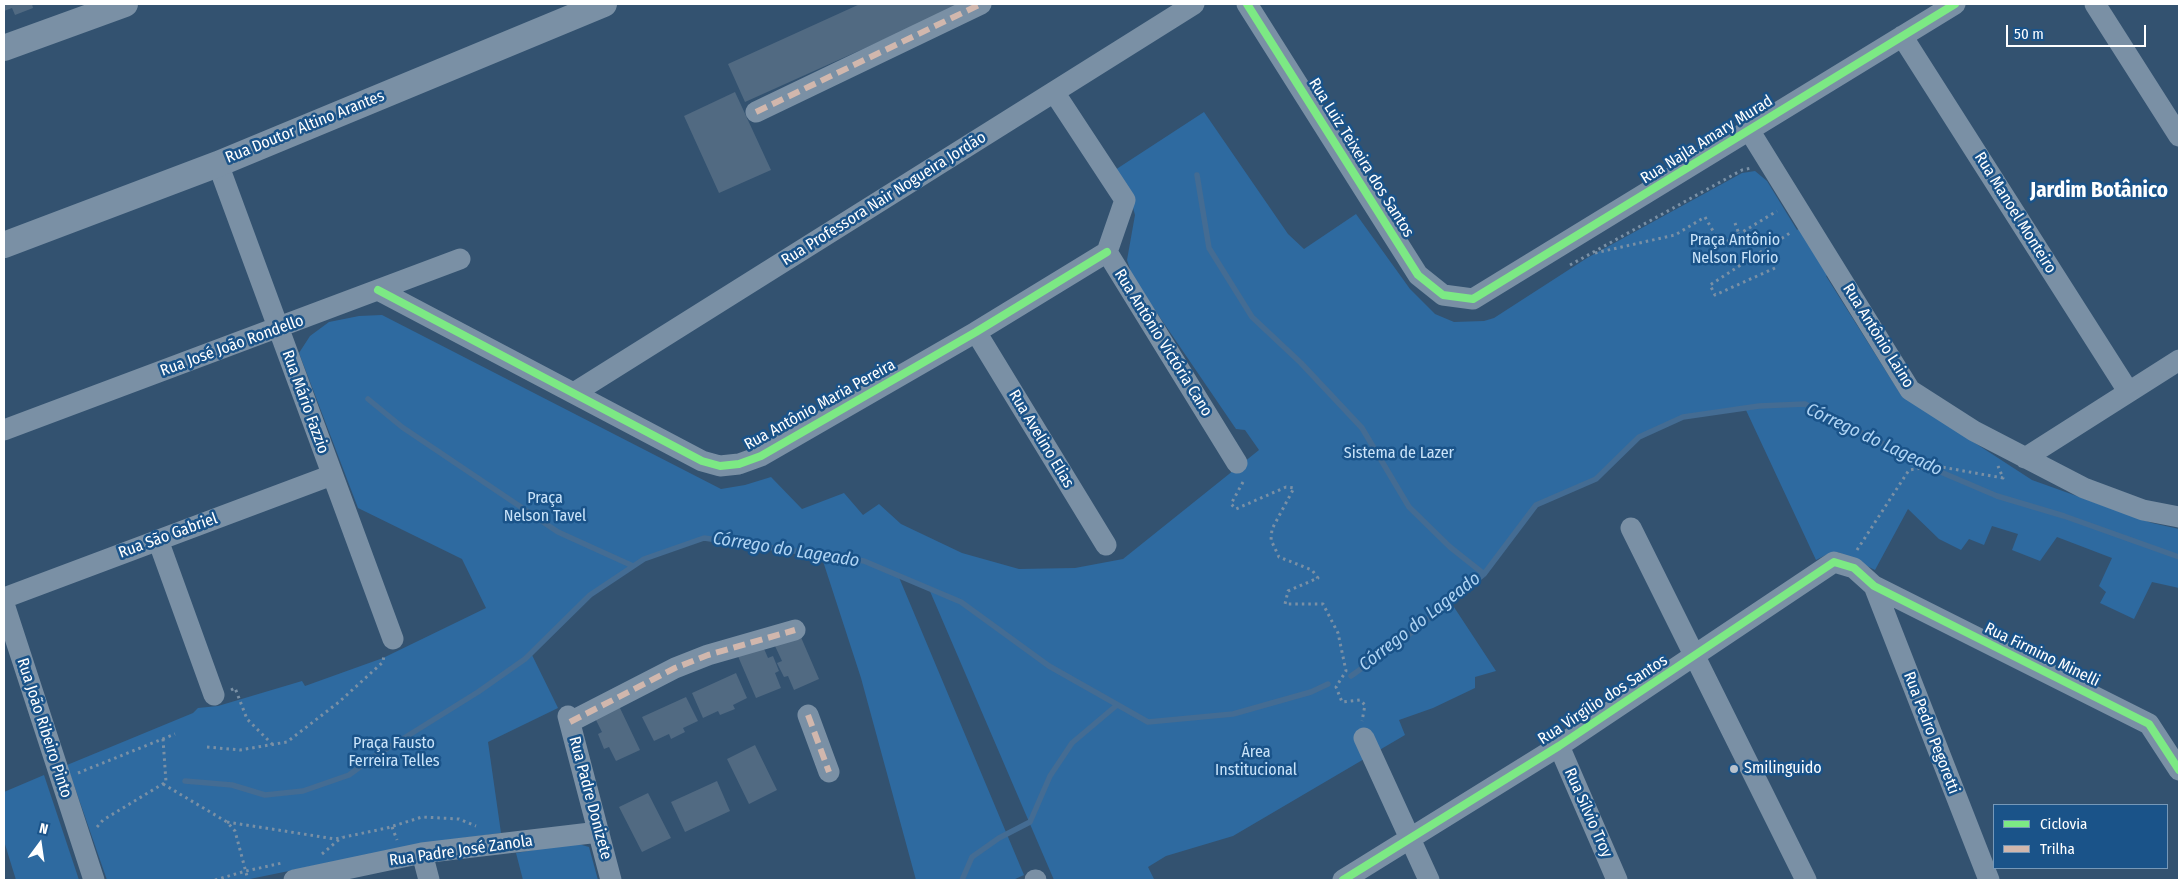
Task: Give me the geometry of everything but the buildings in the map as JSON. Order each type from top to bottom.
[{"type":"street","points":[[4,48],[126,4]]},
{"type":"street","name":"Rua Doutor Altino Arantes","points":[[4,245],[218,164],[604,4]]},
{"type":"street","points":[[756,112],[981,4]]},
{"type":"street","name":"Rua Professora Nair Nogueira Jordão","points":[[574,393],[1194,4]]},
{"type":"street","name":"Rua Luiz Teixeira dos Santos","points":[[1247,4],[1418,275],[1443,295],[1473,299]]},
{"type":"street","name":"Rua Najla Amary Murad","points":[[1473,299],[1955,4]]},
{"type":"street","points":[[2096,4],[2179,136]]},
{"type":"street","name":"Rua Manoel Monteiro","points":[[1902,36],[2128,391]]},
{"type":"street","name":"Rua Antônio Victória Cano","points":[[1054,92],[1125,200],[1107,252],[1241,471]]},
{"type":"street","name":"Rua Antônio Laino","points":[[1749,130],[1910,390],[1953,420],[2084,488],[2143,510],[2179,517]]},
{"type":"street","name":"Rua Mário Fazzio","points":[[218,164],[393,639]]},
{"type":"street","name":"Rua Antônio Maria Pereira","points":[[378,290],[702,462],[720,466],[739,464],[761,456],[976,332],[1107,252]]},
{"type":"street","name":"Rua José João Rondello","points":[[4,430],[278,329],[460,259]]},
{"type":"street","name":"Rua Avelino Elias","points":[[976,332],[1106,545]]},
{"type":"street","points":[[2025,458],[2179,360]]},
{"type":"street","name":"Rua São Gabriel","points":[[4,598],[332,475]]},
{"type":"street","points":[[1632,528],[1806,880]]},
{"type":"street","points":[[158,540],[214,695]]},
{"type":"street","name":"Rua Virgílio dos Santos","points":[[1343,880],[1558,746],[1695,656],[1822,569],[1834,562],[1847,565]]},
{"type":"street","points":[[1847,565],[1854,568],[1874,586]]},
{"type":"street","name":"Rua Firmino Minelli","points":[[1874,586],[2179,738]]},
{"type":"street","name":"Rua Pedro Pegoretti","points":[[1874,586],[1983,878]]},
{"type":"street","name":"Rua João Ribeiro Pinto","points":[[4,604],[94,880]]},
{"type":"street","name":"Rua Padre Donizete","points":[[612,880],[569,719],[676,668],[708,655],[795,630]]},
{"type":"street","points":[[808,715],[829,772]]},
{"type":"street","points":[[2149,724],[2179,770]]},
{"type":"street","points":[[1364,738],[1429,880]]},
{"type":"street","name":"Rua Sílvio Troy","points":[[1558,746],[1617,880]]},
{"type":"street","name":"Rua Padre José Zanola","points":[[288,872],[422,853],[599,832]]},
{"type":"street","points":[[422,853],[429,880]]},
{"type":"path","points":[[1759,171],[1751,168],[1742,170],[1590,254],[1675,235],[1705,217],[1721,245],[1793,202]]},
{"type":"path","points":[[1735,223],[1739,234]]},
{"type":"path","points":[[1775,268],[1715,295],[1710,285],[1795,230]]},
{"type":"path","points":[[1847,565],[1909,470],[1936,466],[2003,478],[2000,468],[1992,463]]},
{"type":"path","points":[[1241,471],[1232,504],[1236,509],[1286,486],[1294,488],[1272,529],[1272,540],[1279,557],[1312,570],[1318,578],[1288,591],[1285,604],[1323,604],[1338,633],[1346,671],[1336,687],[1342,702],[1360,700],[1365,706],[1362,716],[1364,738]]},
{"type":"path","points":[[207,747],[240,750],[287,742],[339,702],[384,662],[383,658],[393,639]]},
{"type":"path","points":[[235,688],[247,719],[273,744]]},
{"type":"path","points":[[76,774],[175,734]]},
{"type":"path","points":[[94,829],[103,820],[166,782],[163,739]]},
{"type":"path","points":[[162,784],[227,822],[235,831],[248,880]]},
{"type":"path","points":[[227,822],[335,839],[387,828],[422,817],[459,820]]},
{"type":"path","points":[[319,856],[343,837]]},
{"type":"path","points":[[216,880],[246,871],[288,872]]},
{"type":"green space","points":[[1204,112],[1288,234],[1304,249],[1356,214],[1410,289],[1435,314],[1454,322],[1484,321],[1494,318],[1587,258],[1742,173],[1755,171],[1767,181],[1797,230],[1800,228],[1829,274],[1826,276],[1901,395],[2032,480],[2152,523],[2179,529],[2179,588],[2152,582],[2134,619],[2100,603],[2106,592],[2099,586],[2112,558],[2057,537],[2040,561],[2012,550],[2018,534],[1992,526],[1984,545],[1969,539],[1961,550],[1939,539],[1908,509],[1875,570],[1838,552],[1816,560],[1745,408],[1683,417],[1639,437],[1596,479],[1536,505],[1484,574],[1450,601],[1496,671],[1475,677],[1475,688],[1433,708],[1399,720],[1405,735],[1233,836],[1166,856],[1148,867],[1154,879],[1152,880],[1054,880],[929,589],[898,575],[1024,875],[1013,880],[916,880],[861,678],[821,555],[705,538],[644,559],[590,595],[531,653],[558,708],[488,742],[501,833],[420,844],[245,880],[107,880],[67,765],[193,713],[198,708],[218,706],[302,681],[305,686],[383,658],[486,608],[462,559],[358,508],[299,353],[310,336],[329,322],[359,316],[382,315],[721,489],[745,485],[771,477],[802,509],[844,493],[863,515],[879,504],[901,524],[962,553],[1019,569],[1075,568],[1123,559],[1259,450],[1245,430],[1236,429],[1133,278],[1127,260],[1135,215],[1130,196],[1115,170]]},
{"type":"green space","points":[[44,775],[79,880],[16,880],[4,841],[4,792]]},
{"type":"green space","points":[[575,843],[589,847],[598,880],[523,880],[516,853]]},
{"type":"waterway","points":[[1197,175],[1209,248],[1252,317],[1301,363],[1362,428],[1409,507],[1450,547],[1484,574]]},
{"type":"waterway","points":[[368,399],[402,427],[558,532],[633,566]]},
{"type":"waterway","name":"Córrego do Lageado","points":[[1351,676],[1411,633],[1484,574],[1536,505],[1596,479],[1639,437],[1683,417],[1759,406],[1805,404],[1929,467],[1997,496],[2064,516],[2179,557]]},
{"type":"waterway","name":"Córrego do Lageado","points":[[185,781],[232,785],[265,795],[303,791],[349,775],[372,758],[478,692],[525,659],[590,595],[644,559],[704,538],[864,561],[961,602],[1049,666],[1148,722],[1233,714],[1311,692],[1328,684]]},
{"type":"waterway","points":[[962,880],[972,857],[999,838],[1030,822],[1050,776],[1072,743],[1117,705]]},
{"type":"marked path","points":[[756,112],[981,4]]},
{"type":"marked path","points":[[570,722],[675,668],[708,655],[795,630]]},
{"type":"marked path","points":[[808,715],[829,772]]},
{"type":"cycle path","points":[[1247,4],[1418,275],[1443,295],[1473,299],[1955,4]]},
{"type":"cycle path","points":[[378,290],[702,461],[720,466],[739,464],[761,456],[976,332],[1107,252]]},
{"type":"cycle path","points":[[1343,880],[1559,746],[1834,562],[1854,568],[1874,586],[2149,724],[2179,770]]},
{"type":"place","name":"Smilinguido","points":[[1734,769]]},
{"type":"district","name":"Jardim Botânico","points":[[2099,191]]},
{"type":"park label","name":"Praça Antônio Nelson Florio","points":[[1735,250]]},
{"type":"park label","name":"Sistema de Lazer","points":[[1399,454]]},
{"type":"park label","name":"Praça Nelson Tavel","points":[[545,508]]},
{"type":"park label","name":"Praça Fausto Ferreira Telles","points":[[394,753]]},
{"type":"park label","name":"Área Institucional","points":[[1256,762]]}]
